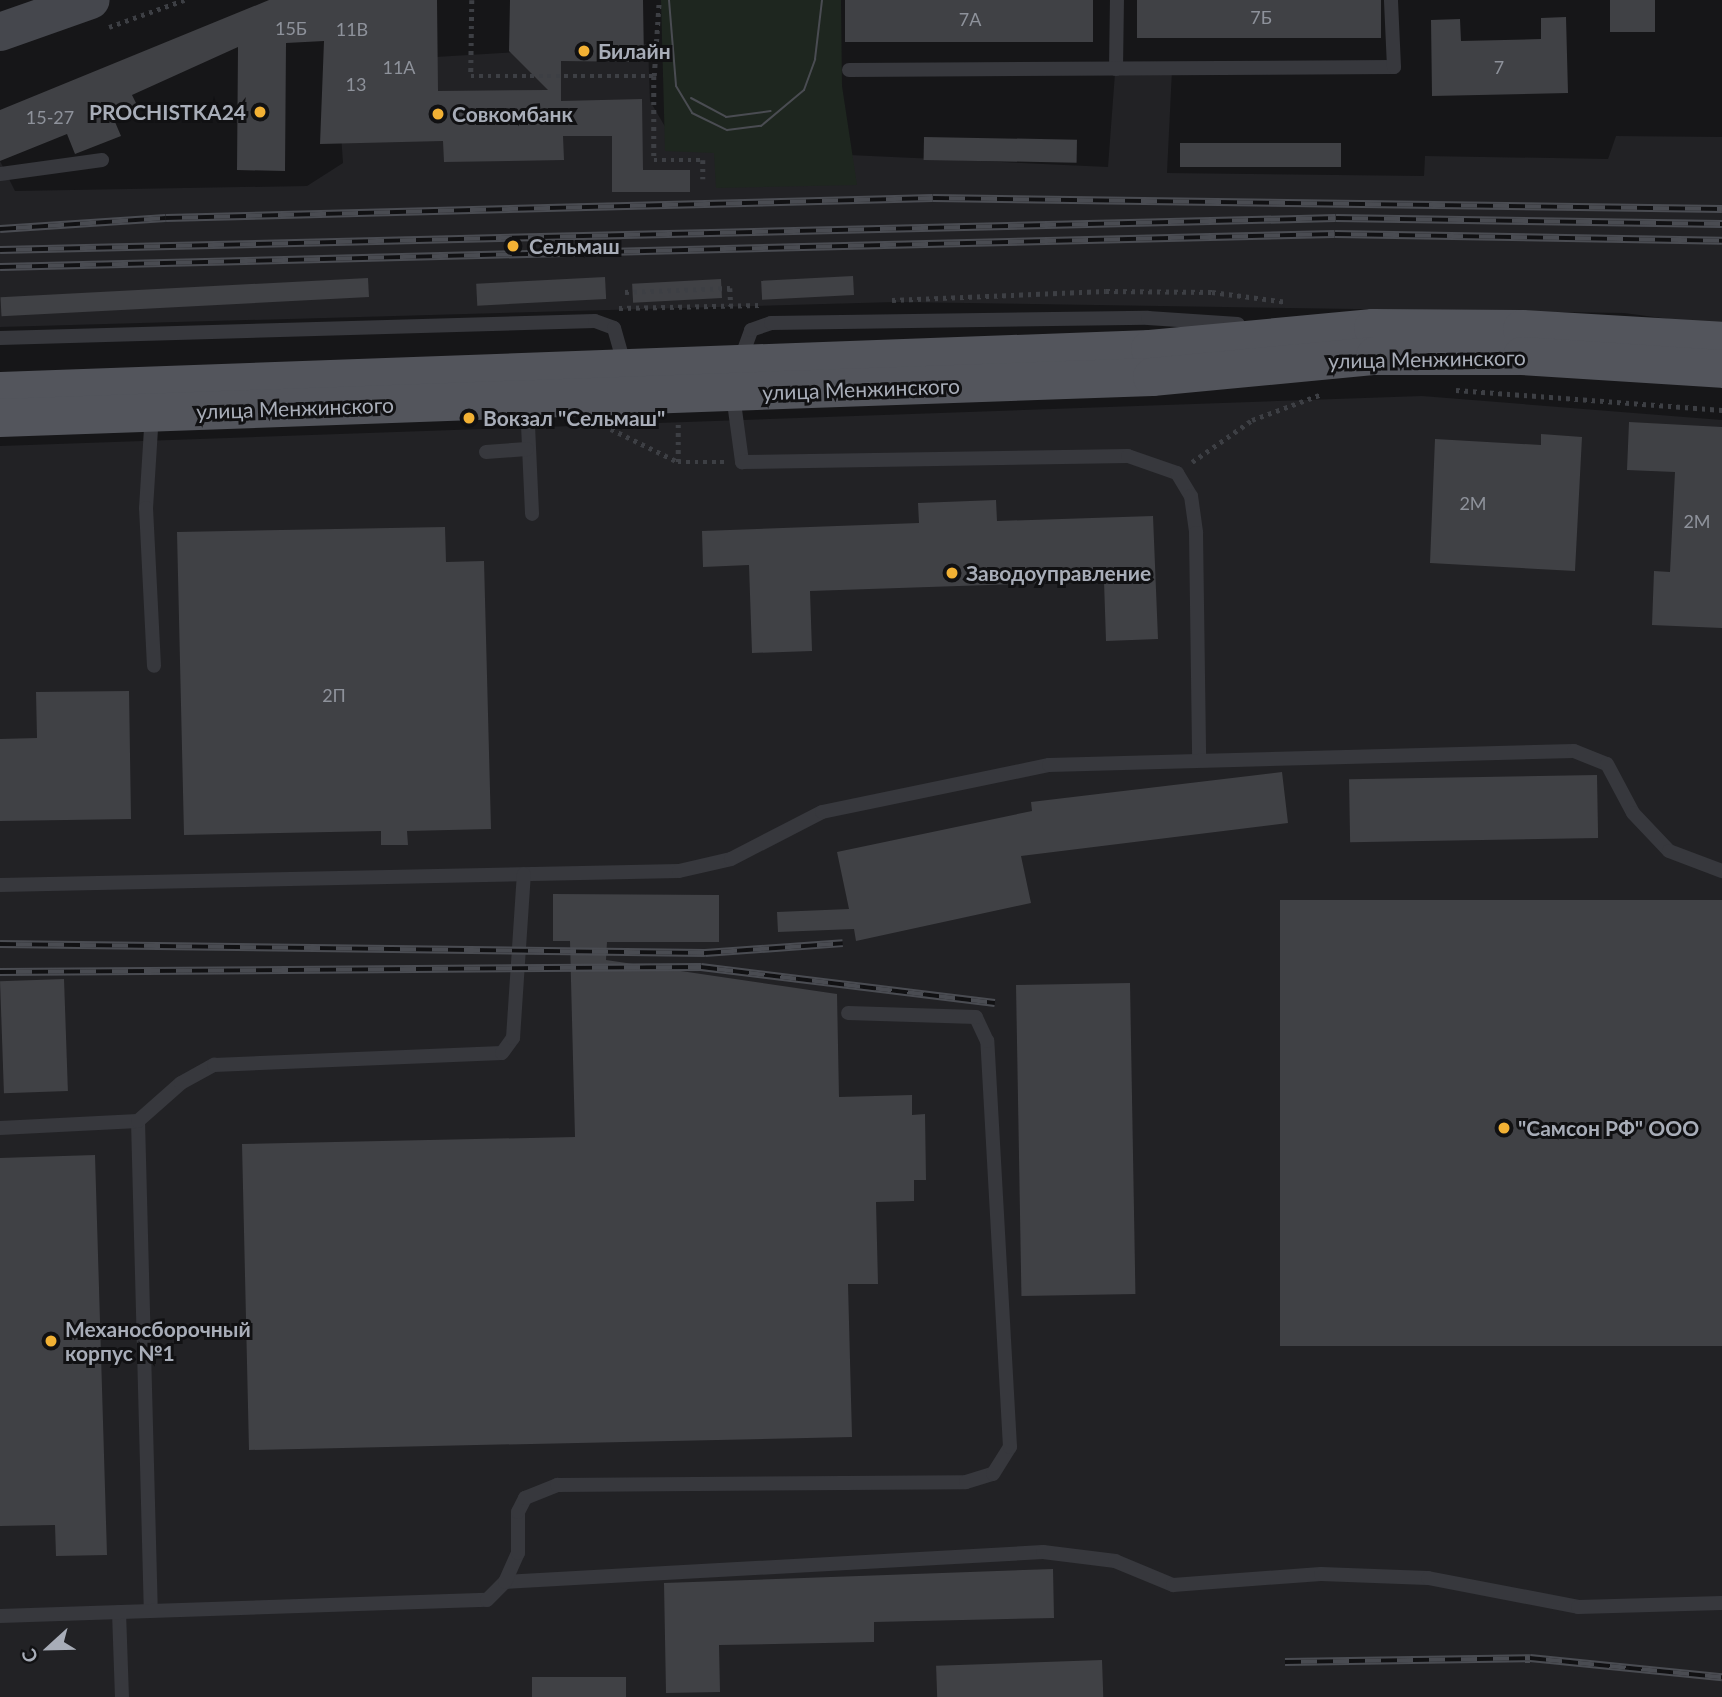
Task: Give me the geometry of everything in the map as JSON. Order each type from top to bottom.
[{"type":"main road","points":[[0,33],[91,0]]},
{"type":"main road","name":"улица Менжинского","points":[[0,418],[152,413],[527,387],[625,368],[736,381],[1150,349],[1340,331],[1522,329],[1722,341]]},
{"type":"main road","name":"улица Менжинского","points":[[0,391],[527,387],[736,381],[1152,377],[1375,356],[1522,356],[1722,369]]},
{"type":"lane","points":[[1116,69],[1117,0]]},
{"type":"lane","points":[[849,70],[1394,67],[1391,0]]},
{"type":"lane","points":[[0,174],[102,160]]},
{"type":"lane","points":[[0,338],[595,321],[614,328],[625,368]]},
{"type":"lane","points":[[736,381],[742,462],[1128,456],[1177,473],[1191,496],[1196,533],[1199,758]]},
{"type":"lane","points":[[527,387],[527,449],[532,514]]},
{"type":"lane","points":[[152,413],[146,508],[154,666]]},
{"type":"lane","points":[[486,452],[527,449]]},
{"type":"lane","points":[[0,885],[679,871],[731,859],[822,812],[884,794],[1049,765],[1199,758],[1574,751],[1606,764],[1633,813],[1669,851],[1722,871]]},
{"type":"lane","points":[[0,1128],[138,1121],[181,1083],[214,1065],[502,1053],[513,1038],[524,874]]},
{"type":"lane","points":[[0,1616],[487,1600],[505,1582],[518,1553],[518,1512],[525,1498],[557,1485],[966,1482],[993,1474],[1010,1447],[987,1041],[976,1017],[848,1013]]},
{"type":"lane","points":[[138,1121],[152,1611]]},
{"type":"lane","points":[[505,1582],[1043,1552],[1115,1560],[1173,1585],[1321,1574],[1428,1578],[1578,1607],[1722,1603]]},
{"type":"lane","points":[[119,1612],[122,1697]]},
{"type":"path","points":[[472,0],[471,76],[654,76]]},
{"type":"path","points":[[659,0],[654,76],[654,160],[703,160],[703,179]]},
{"type":"path","points":[[625,292],[730,288],[731,306]]},
{"type":"path","points":[[1442,388],[1722,411]]},
{"type":"path","points":[[1177,473],[1252,419],[1337,389]]},
{"type":"path","points":[[678,461],[679,411]]},
{"type":"shaded area","points":[[661,0],[841,0],[842,86],[857,185],[716,188],[714,153],[665,151]]},
{"type":"shaded area","points":[[648,44],[650,101],[677,147],[1108,167],[1115,73],[1172,70],[1167,173],[1424,176],[1425,156],[1608,159],[1616,136],[1722,137],[1722,326],[1624,313],[896,302],[0,327],[0,161],[15,191],[307,186],[343,163],[336,63]]},
{"type":"shaded area","points":[[1422,396],[1722,420],[1722,1697],[0,1697],[0,446]]},
{"type":"building","points":[[269,0],[437,0],[438,91],[548,90],[509,51],[510,0],[643,0],[644,62],[561,61],[561,101],[642,99],[643,170],[690,170],[690,192],[612,192],[612,136],[563,136],[564,160],[444,162],[443,141],[320,144],[324,41],[286,43],[285,171],[237,170],[238,47],[132,95],[137,105],[112,115],[121,136],[75,154],[67,134],[0,161],[0,110]]},
{"type":"building","points":[[845,0],[1093,0],[1093,42],[845,42]]},
{"type":"building","points":[[1137,0],[1381,0],[1381,38],[1137,38]]},
{"type":"building","points":[[1610,0],[1655,0],[1655,32],[1610,32]]},
{"type":"building","points":[[1566,17],[1568,93],[1432,96],[1431,20],[1460,19],[1461,41],[1541,39],[1541,18]]},
{"type":"building","points":[[924,137],[1077,140],[1077,163],[924,160]]},
{"type":"building","points":[[1180,143],[1341,143],[1341,167],[1180,167]]},
{"type":"building","points":[[853,276],[854,295],[762,300],[761,281]]},
{"type":"building","points":[[605,277],[606,299],[477,306],[476,284]]},
{"type":"building","points":[[368,278],[369,297],[1,316],[1,297]]},
{"type":"building","points":[[721,279],[722,298],[633,303],[632,284]]},
{"type":"building","points":[[1629,422],[1722,427],[1722,628],[1652,625],[1654,571],[1670,572],[1675,472],[1627,470]]},
{"type":"building","points":[[1541,434],[1582,437],[1575,571],[1430,563],[1435,439],[1541,445]]},
{"type":"building","name":"Заводоуправление","points":[[996,500],[997,521],[1153,516],[1158,639],[1106,641],[1104,581],[810,591],[812,651],[752,653],[749,565],[703,567],[702,531],[919,523],[918,503]]},
{"type":"building","points":[[445,527],[446,562],[484,561],[491,829],[407,831],[408,845],[381,845],[381,831],[184,835],[177,532]]},
{"type":"building","points":[[129,691],[131,819],[0,821],[0,739],[37,738],[36,692]]},
{"type":"building","points":[[1282,772],[1288,823],[1021,856],[1031,903],[856,941],[854,929],[778,932],[777,912],[849,909],[837,852],[1032,811],[1031,802]]},
{"type":"building","points":[[1597,775],[1598,838],[1350,842],[1349,779]]},
{"type":"building","points":[[553,894],[719,895],[719,942],[607,942],[606,960],[837,994],[839,1097],[912,1095],[912,1115],[925,1114],[926,1180],[914,1180],[914,1201],[876,1202],[878,1284],[848,1284],[852,1437],[249,1450],[242,1144],[575,1137],[570,941],[553,941]]},
{"type":"building","name":"\"Самсон РФ\" ООО","points":[[1280,900],[1722,900],[1722,1346],[1280,1346]]},
{"type":"building","points":[[64,979],[68,1091],[4,1093],[0,981]]},
{"type":"building","points":[[1130,983],[1135,1294],[1021,1296],[1016,985]]},
{"type":"building","name":"Механосборочный корпус №1","points":[[95,1155],[107,1555],[56,1556],[55,1525],[0,1526],[0,1158]]},
{"type":"building","points":[[1053,1569],[1054,1618],[874,1622],[874,1642],[719,1645],[720,1692],[666,1693],[664,1583]]},
{"type":"building","points":[[1102,1660],[1103,1697],[937,1697],[936,1666]]},
{"type":"building","points":[[532,1677],[626,1677],[626,1697],[532,1697]]},
{"type":"tram line","points":[[669,0],[676,86],[692,113],[727,130],[761,126],[804,90],[815,59],[822,0]]},
{"type":"tram line","points":[[691,98],[726,117],[771,111]]},
{"type":"railway","points":[[0,229],[166,218],[933,198],[1722,209]]},
{"type":"railway","points":[[0,250],[1336,218],[1722,224]]},
{"type":"railway","points":[[0,267],[1335,234],[1722,241]]},
{"type":"railway","points":[[0,944],[705,953],[843,943]]},
{"type":"railway","points":[[0,972],[701,967],[995,1003]]},
{"type":"railway","points":[[1285,1662],[1530,1658],[1722,1677]]},
{"type":"place","name":"Билайн","points":[[584,51]]},
{"type":"place","name":"PROCHISTKA24","points":[[260,112]]},
{"type":"place","name":"Совкомбанк","points":[[438,114]]},
{"type":"place","name":"Сельмаш","points":[[513,246]]},
{"type":"place","name":"Вокзал \"Сельмаш\"","points":[[469,418]]},
{"type":"place","name":"Заводоуправление","points":[[952,573]]},
{"type":"place","name":"\"Самсон РФ\" ООО","points":[[1504,1128]]},
{"type":"place","name":"Механосборочный корпус №1","points":[[51,1341]]}]
